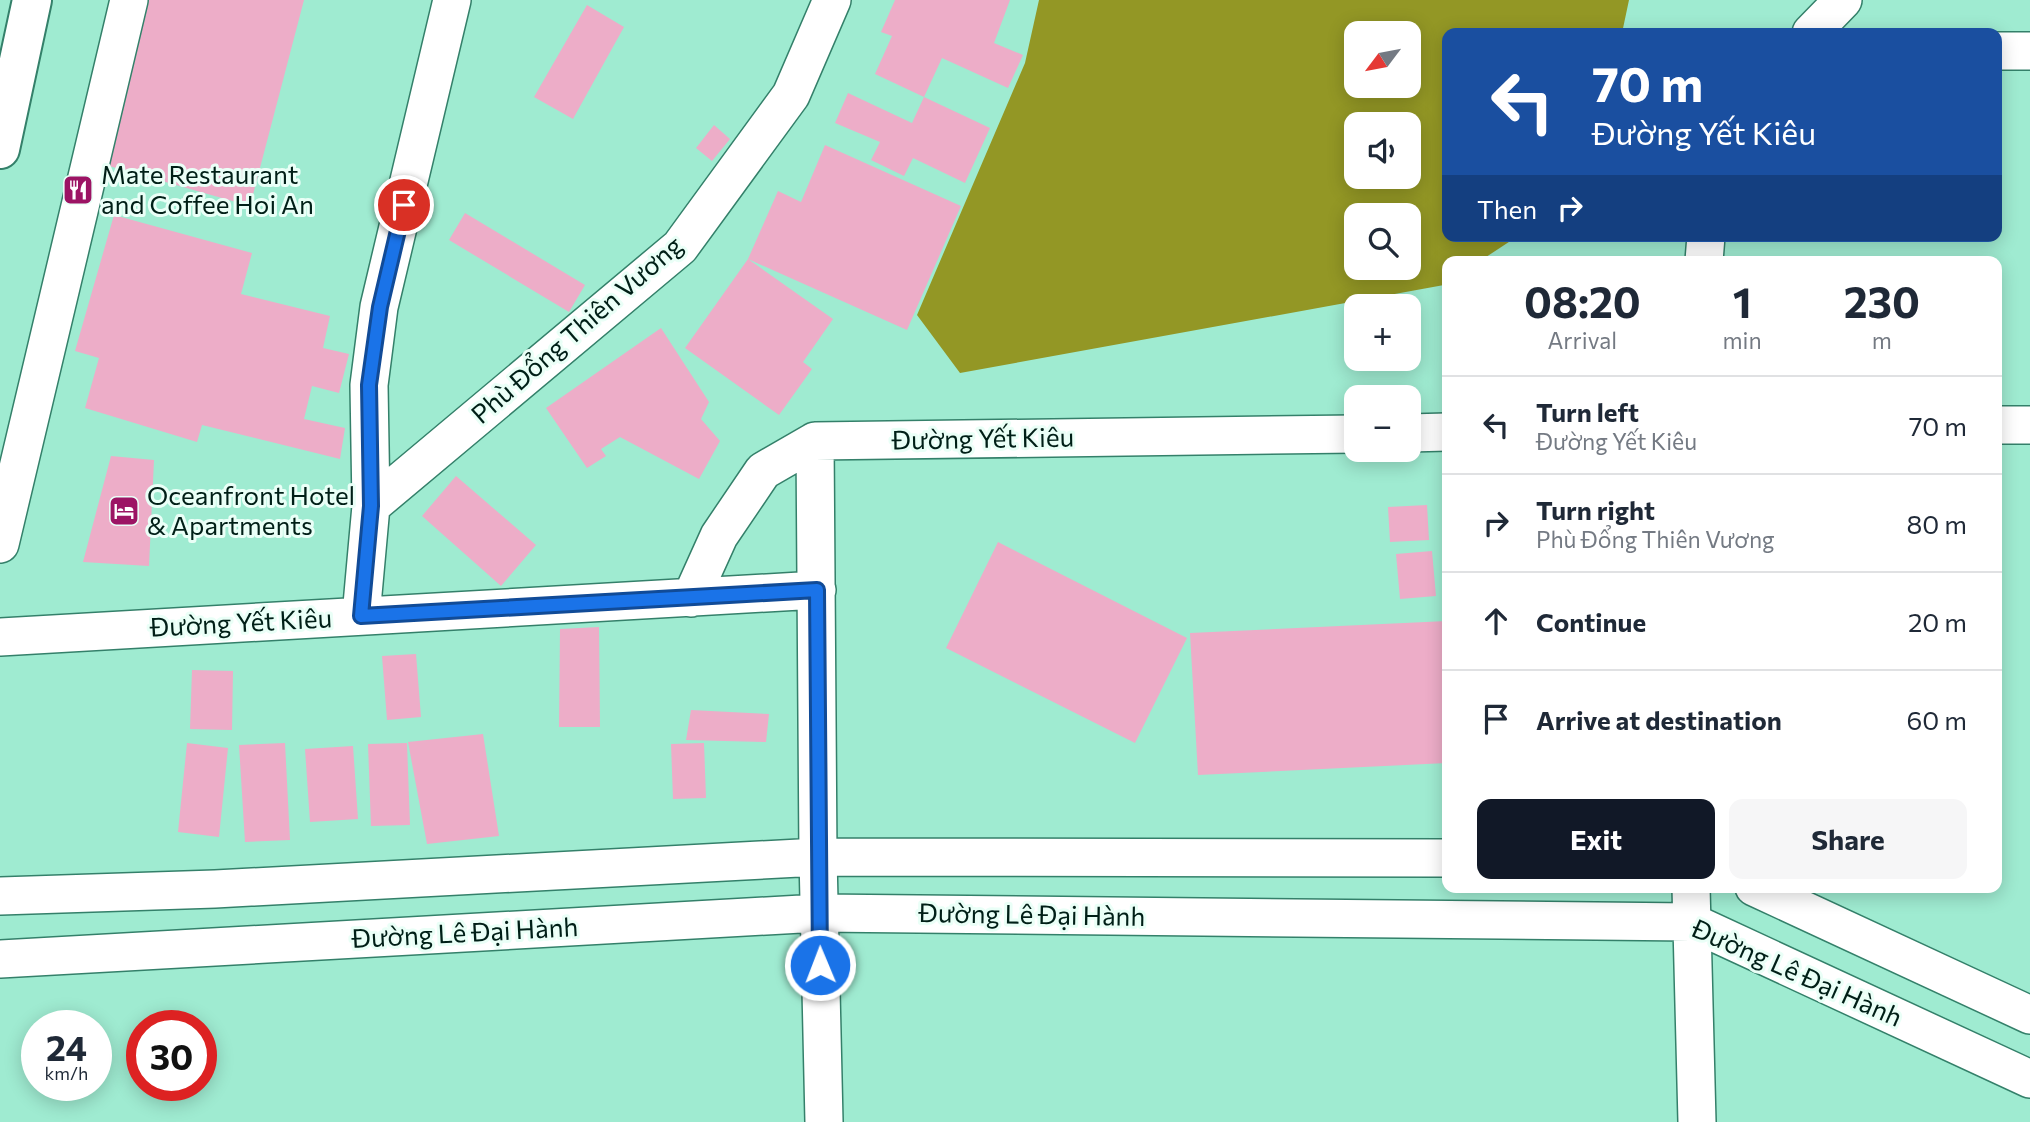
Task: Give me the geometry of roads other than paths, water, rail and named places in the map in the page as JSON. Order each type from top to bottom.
[{"type":"main road","points":[[0,149],[33,0]]},
{"type":"street","points":[[0,544],[129,0]]},
{"type":"street","points":[[361,616],[371,506],[369,385],[380,307],[452,0]]},
{"type":"street","name":"Phù Đổng Thiên Vương","points":[[371,506],[680,247],[792,95],[832,0]]},
{"type":"street","points":[[1816,28],[1843,0]]},
{"type":"street","points":[[2002,51],[2030,51]]},
{"type":"street","points":[[2002,425],[2030,425]]},
{"type":"street","points":[[1421,433],[1442,432]]},
{"type":"street","name":"Đường Yết Kiêu","points":[[691,598],[719,536],[763,471],[815,441],[1344,434]]},
{"type":"street","points":[[815,441],[818,857],[824,1122]]},
{"type":"street","name":"Đường Yết Kiêu","points":[[0,637],[817,590]]},
{"type":"street","points":[[0,897],[215,889],[818,857],[1442,858]]},
{"type":"street","points":[[1767,893],[2030,1015]]},
{"type":"street","points":[[1691,904],[1697,1122]]},
{"type":"street","name":"Đường Lê Đại Hành","points":[[0,959],[819,913],[1691,904],[2030,1079]]},
{"type":"place","name":"Mate Restaurant and Coffee Hoi An","points":[[78,190]]},
{"type":"place","name":"Oceanfront Hotel & Apartments","points":[[124,511]]}]
